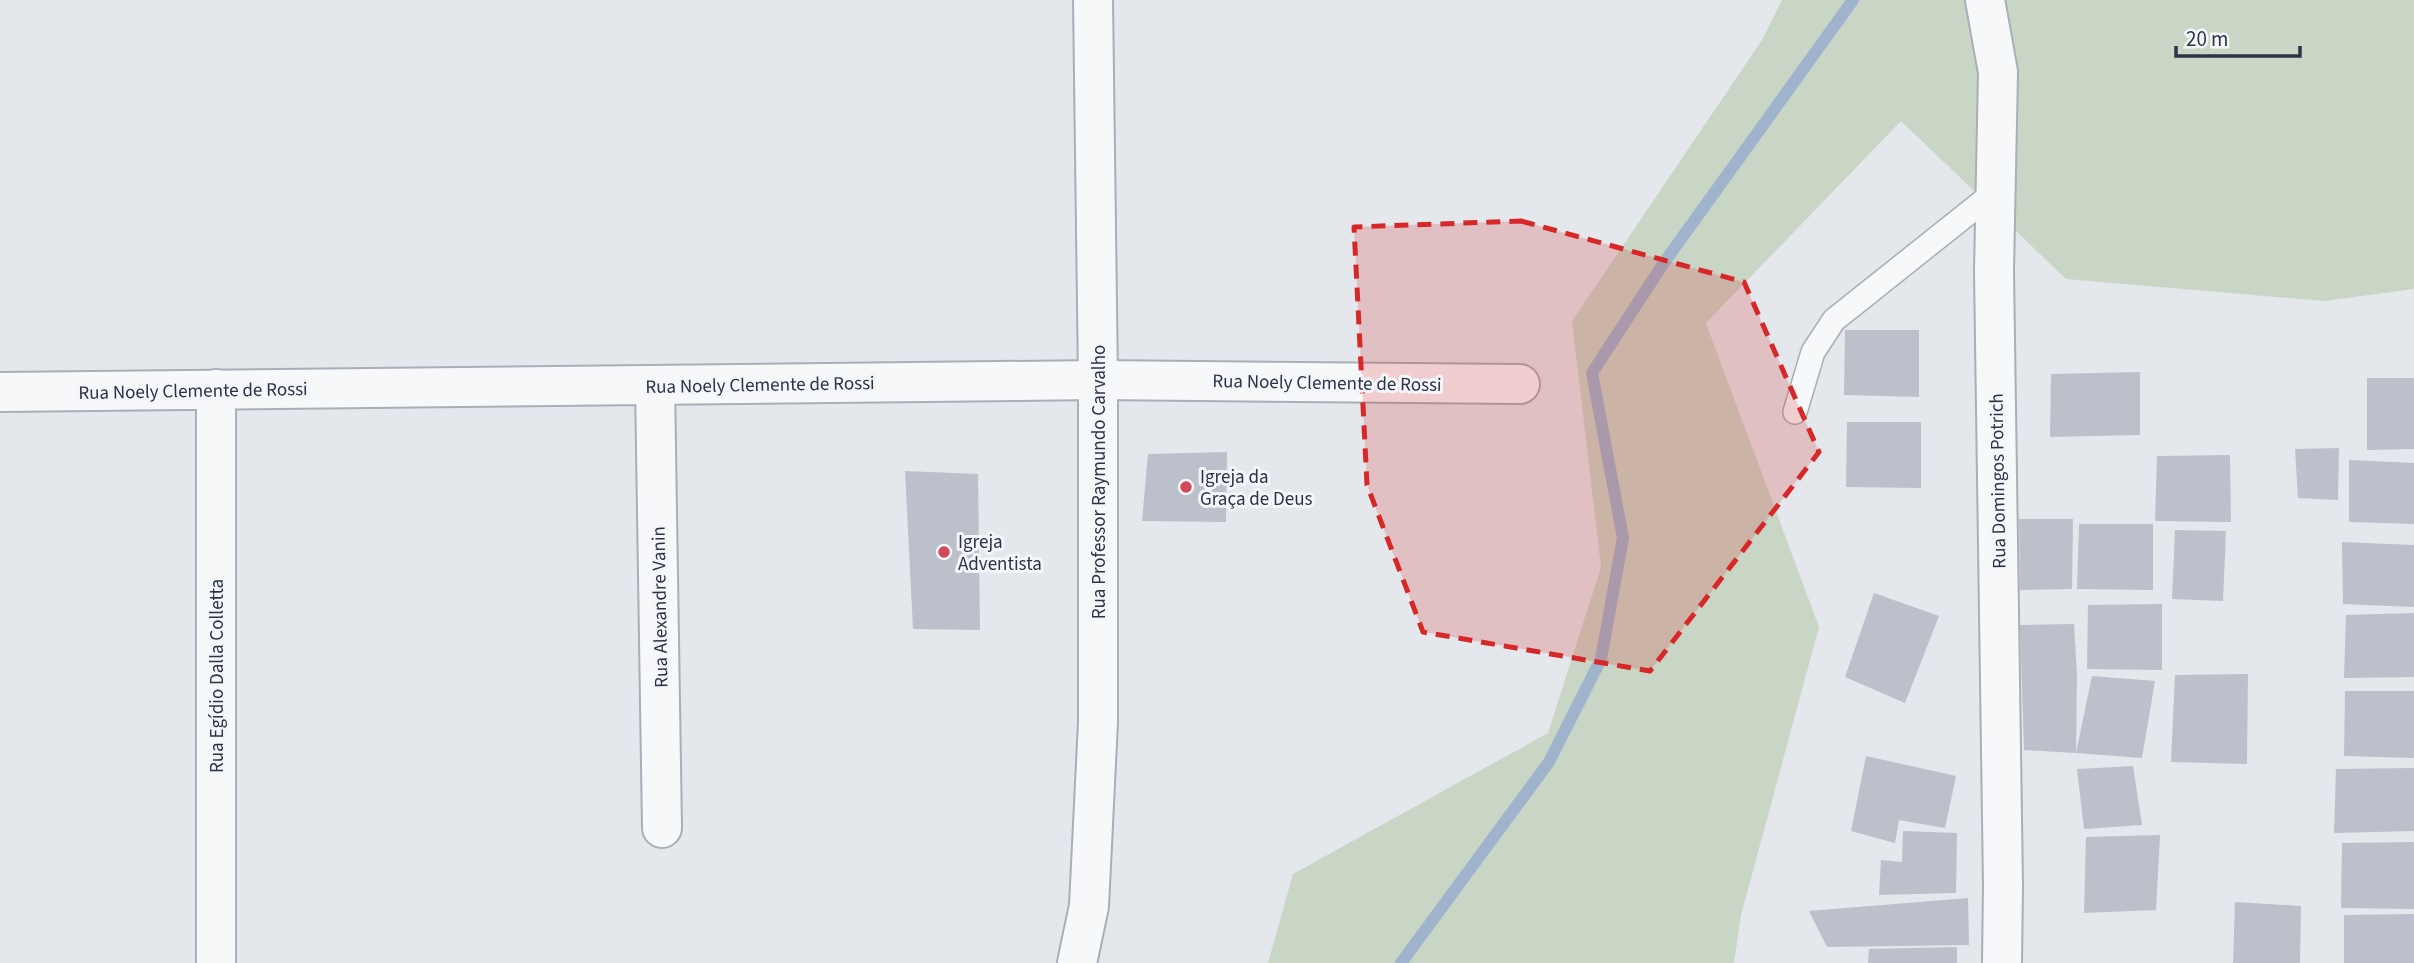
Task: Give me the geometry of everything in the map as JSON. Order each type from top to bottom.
[{"type":"street","name":"Rua Professor Raymundo Carvalho","points":[[1077,963],[1088,906],[1098,722],[1098,380],[1093,0]]},
{"type":"street","name":"Rua Domingos Potrich","points":[[1985,0],[1998,72],[1994,271],[2002,963]]},
{"type":"street","name":"Rua Noely Clemente de Rossi","points":[[0,391],[1098,380],[1520,384]]},
{"type":"street","name":"Rua Alexandre Vanin","points":[[655,385],[662,828]]},
{"type":"street","name":"Rua Egídio Dalla Colletta","points":[[216,390],[216,963]]},
{"type":"lane","points":[[1795,412],[1813,352],[1834,320],[1996,191]]},
{"type":"highlighted area","points":[[1521,221],[1744,282],[1819,452],[1650,671],[1423,632],[1367,485],[1354,227]]},
{"type":"green space","points":[[1782,0],[2414,0],[2414,289],[2324,301],[2066,279],[1901,121],[1706,323],[1819,627],[1741,915],[1734,963],[1268,963],[1293,874],[1548,733],[1601,567],[1572,321],[1762,40]]},
{"type":"building","points":[[1845,330],[1919,330],[1919,397],[1844,395]]},
{"type":"building","points":[[2140,372],[2140,435],[2050,437],[2051,374]]},
{"type":"building","points":[[2367,378],[2414,378],[2414,449],[2367,450]]},
{"type":"building","points":[[1847,422],[1921,422],[1921,488],[1846,487]]},
{"type":"building","points":[[2339,448],[2338,500],[2298,498],[2295,449]]},
{"type":"building","name":"Igreja da Graça de Deus","points":[[1227,452],[1226,522],[1142,521],[1148,454]]},
{"type":"building","points":[[2230,455],[2231,522],[2155,521],[2157,456]]},
{"type":"building","points":[[2349,460],[2414,463],[2414,524],[2349,522]]},
{"type":"building","name":"Igreja Adventista","points":[[905,471],[978,474],[980,630],[913,629]]},
{"type":"building","points":[[2019,519],[2073,519],[2072,589],[2020,590]]},
{"type":"building","points":[[2079,524],[2153,524],[2153,590],[2077,589]]},
{"type":"building","points":[[2175,530],[2226,531],[2223,601],[2172,599]]},
{"type":"building","points":[[2342,542],[2414,545],[2414,607],[2343,604]]},
{"type":"building","points":[[1874,593],[1939,616],[1905,703],[1845,677]]},
{"type":"building","points":[[2162,604],[2162,670],[2087,669],[2088,605]]},
{"type":"building","points":[[2414,613],[2414,677],[2344,678],[2346,615]]},
{"type":"building","points":[[2074,624],[2077,675],[2076,753],[2024,750],[2020,625]]},
{"type":"building","points":[[2248,674],[2247,764],[2171,762],[2175,675]]},
{"type":"building","points":[[2092,676],[2155,681],[2142,758],[2076,753]]},
{"type":"building","points":[[2345,691],[2414,691],[2414,758],[2344,756]]},
{"type":"building","points":[[1866,756],[1956,776],[1945,828],[1899,820],[1895,843],[1851,831]]},
{"type":"building","points":[[2133,766],[2142,825],[2084,829],[2077,769]]},
{"type":"building","points":[[2414,768],[2414,831],[2334,833],[2336,769]]},
{"type":"building","points":[[1903,831],[1957,833],[1956,893],[1879,895],[1881,860],[1902,862]]},
{"type":"building","points":[[2160,835],[2156,910],[2084,913],[2086,837]]},
{"type":"building","points":[[2414,842],[2414,909],[2341,908],[2342,843]]},
{"type":"building","points":[[1968,898],[1969,945],[1827,947],[1809,911]]},
{"type":"building","points":[[2235,902],[2301,906],[2300,963],[2233,963]]},
{"type":"building","points":[[2414,914],[2414,963],[2344,963],[2344,915]]},
{"type":"building","points":[[1957,947],[1957,963],[1868,963],[1869,949]]},
{"type":"waterway","points":[[1401,963],[1549,762],[1601,659],[1623,538],[1592,373],[1663,264],[1853,0]]},
{"type":"place","name":"Igreja da Graça de Deus","points":[[1186,487]]},
{"type":"place","name":"Igreja Adventista","points":[[944,552]]}]
